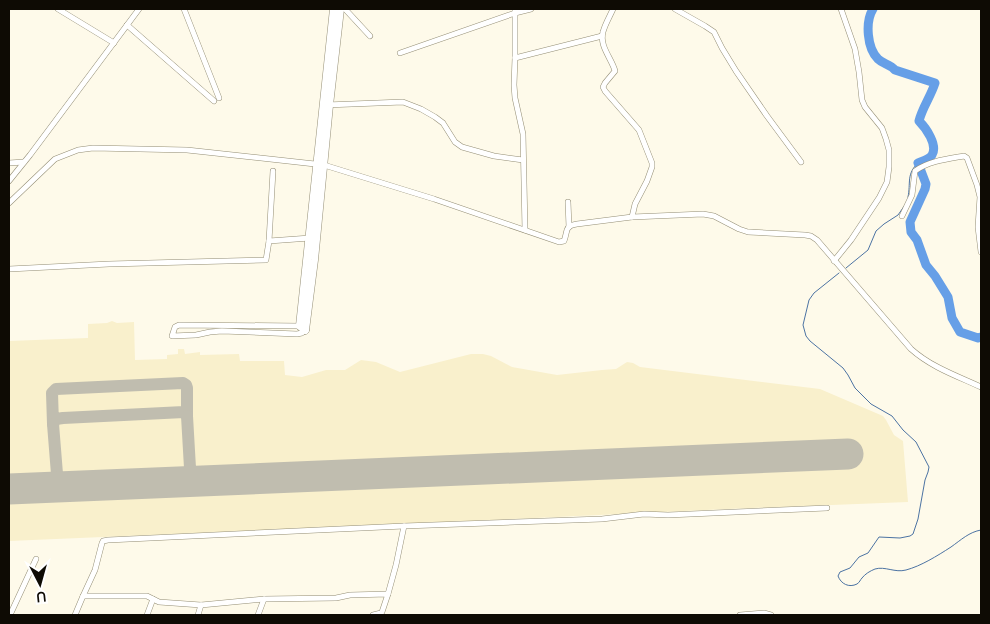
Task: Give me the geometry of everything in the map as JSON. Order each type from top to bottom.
[{"type":"highway","points":[[302,328],[317,205],[334,9]]},
{"type":"highway","points":[[326,105],[340,9]]},
{"type":"highway","points":[[302,328],[310,238],[317,205]]},
{"type":"street","points":[[58,9],[114,43]]},
{"type":"street","points":[[9,180],[139,9]]},
{"type":"street","points":[[127,25],[216,99],[184,9]]},
{"type":"street","points":[[345,9],[370,36]]},
{"type":"street","points":[[400,53],[515,11],[531,9]]},
{"type":"street","points":[[613,9],[602,36],[604,46],[616,70],[603,88],[639,130],[652,163],[647,180],[637,199],[632,217]]},
{"type":"street","points":[[675,9],[714,32],[736,71],[802,162]]},
{"type":"street","points":[[834,261],[851,240],[879,198],[887,182],[890,167],[889,150],[882,128],[862,100],[855,49],[841,9]]},
{"type":"street","points":[[515,11],[514,85],[523,134],[525,230]]},
{"type":"street","points":[[515,58],[602,36]]},
{"type":"street","points":[[326,105],[403,102],[422,109],[435,117],[442,123],[455,142],[462,147],[494,156],[523,160]]},
{"type":"street","points":[[9,203],[55,159],[88,148],[187,150],[321,164],[434,199],[559,242],[565,239],[566,231],[569,227],[568,202]]},
{"type":"street","points":[[902,216],[912,195],[915,172],[932,162],[965,156],[979,191],[978,226],[981,252]]},
{"type":"street","points":[[9,163],[24,162]]},
{"type":"street","points":[[9,269],[265,260],[267,259],[269,241],[273,170]]},
{"type":"street","points":[[569,227],[577,224],[632,217],[703,214],[714,216],[748,232],[811,236],[817,240],[918,356],[934,366],[981,387]]},
{"type":"street","points":[[269,241],[310,238]]},
{"type":"street","points":[[180,325],[302,328],[302,333],[297,334],[222,331],[172,336],[175,327],[180,325]]},
{"type":"street","points":[[75,615],[94,570],[102,543],[106,540],[602,518],[644,514],[668,515],[827,508]]},
{"type":"street","points":[[373,615],[382,612],[396,565],[404,526]]},
{"type":"street","points":[[10,615],[36,559]]},
{"type":"street","points":[[83,596],[147,596],[168,604],[202,605],[264,599],[336,598],[350,595],[388,594]]},
{"type":"street","points":[[147,615],[154,599]]},
{"type":"street","points":[[258,615],[264,599]]},
{"type":"street","points":[[198,615],[202,605]]},
{"type":"street","points":[[740,615],[764,613],[771,615]]},
{"type":"shaded area","points":[[112,321],[117,323],[134,322],[135,360],[167,359],[167,355],[178,354],[178,349],[184,349],[185,354],[200,352],[200,355],[239,354],[240,361],[284,361],[285,375],[302,377],[326,370],[345,370],[361,360],[376,362],[400,372],[471,354],[483,354],[512,367],[557,375],[616,369],[627,362],[640,367],[820,389],[883,416],[894,435],[903,441],[908,502],[9,541],[9,341],[88,338],[88,324]]},
{"type":"waterway","points":[[873,9],[870,14],[868,35],[871,48],[878,59],[895,70],[935,83],[919,121],[930,137],[933,151],[930,158],[918,163],[926,184],[910,222],[911,232],[917,240],[926,265],[948,297],[952,318],[960,332],[978,338],[981,337]]},
{"type":"waterway","points":[[908,197],[910,175],[918,163]]},
{"type":"waterway","points":[[846,268],[868,250],[876,231],[898,215],[905,205]]},
{"type":"waterway","points":[[839,273],[814,293],[809,300],[803,325],[806,336],[843,368],[855,388],[871,404],[892,416],[916,442],[929,467],[913,534],[900,538],[879,537],[868,553],[859,557],[850,568],[840,572],[839,579],[851,586],[857,584],[865,575],[875,569],[883,568],[902,571],[912,568],[935,557],[969,534],[981,530]]},
{"type":"taxiway","points":[[183,383],[187,388],[187,416],[184,412],[63,418],[56,419],[53,424],[52,393],[56,389],[183,383]]},
{"type":"taxiway","points":[[176,482],[186,477],[190,468],[187,416]]},
{"type":"taxiway","points":[[44,487],[53,483],[57,474],[53,424]]},
{"type":"taxiway","points":[[190,468],[196,477],[205,481]]},
{"type":"taxiway","points":[[57,474],[61,481],[70,486]]},
{"type":"runway","points":[[9,489],[848,454]]}]
